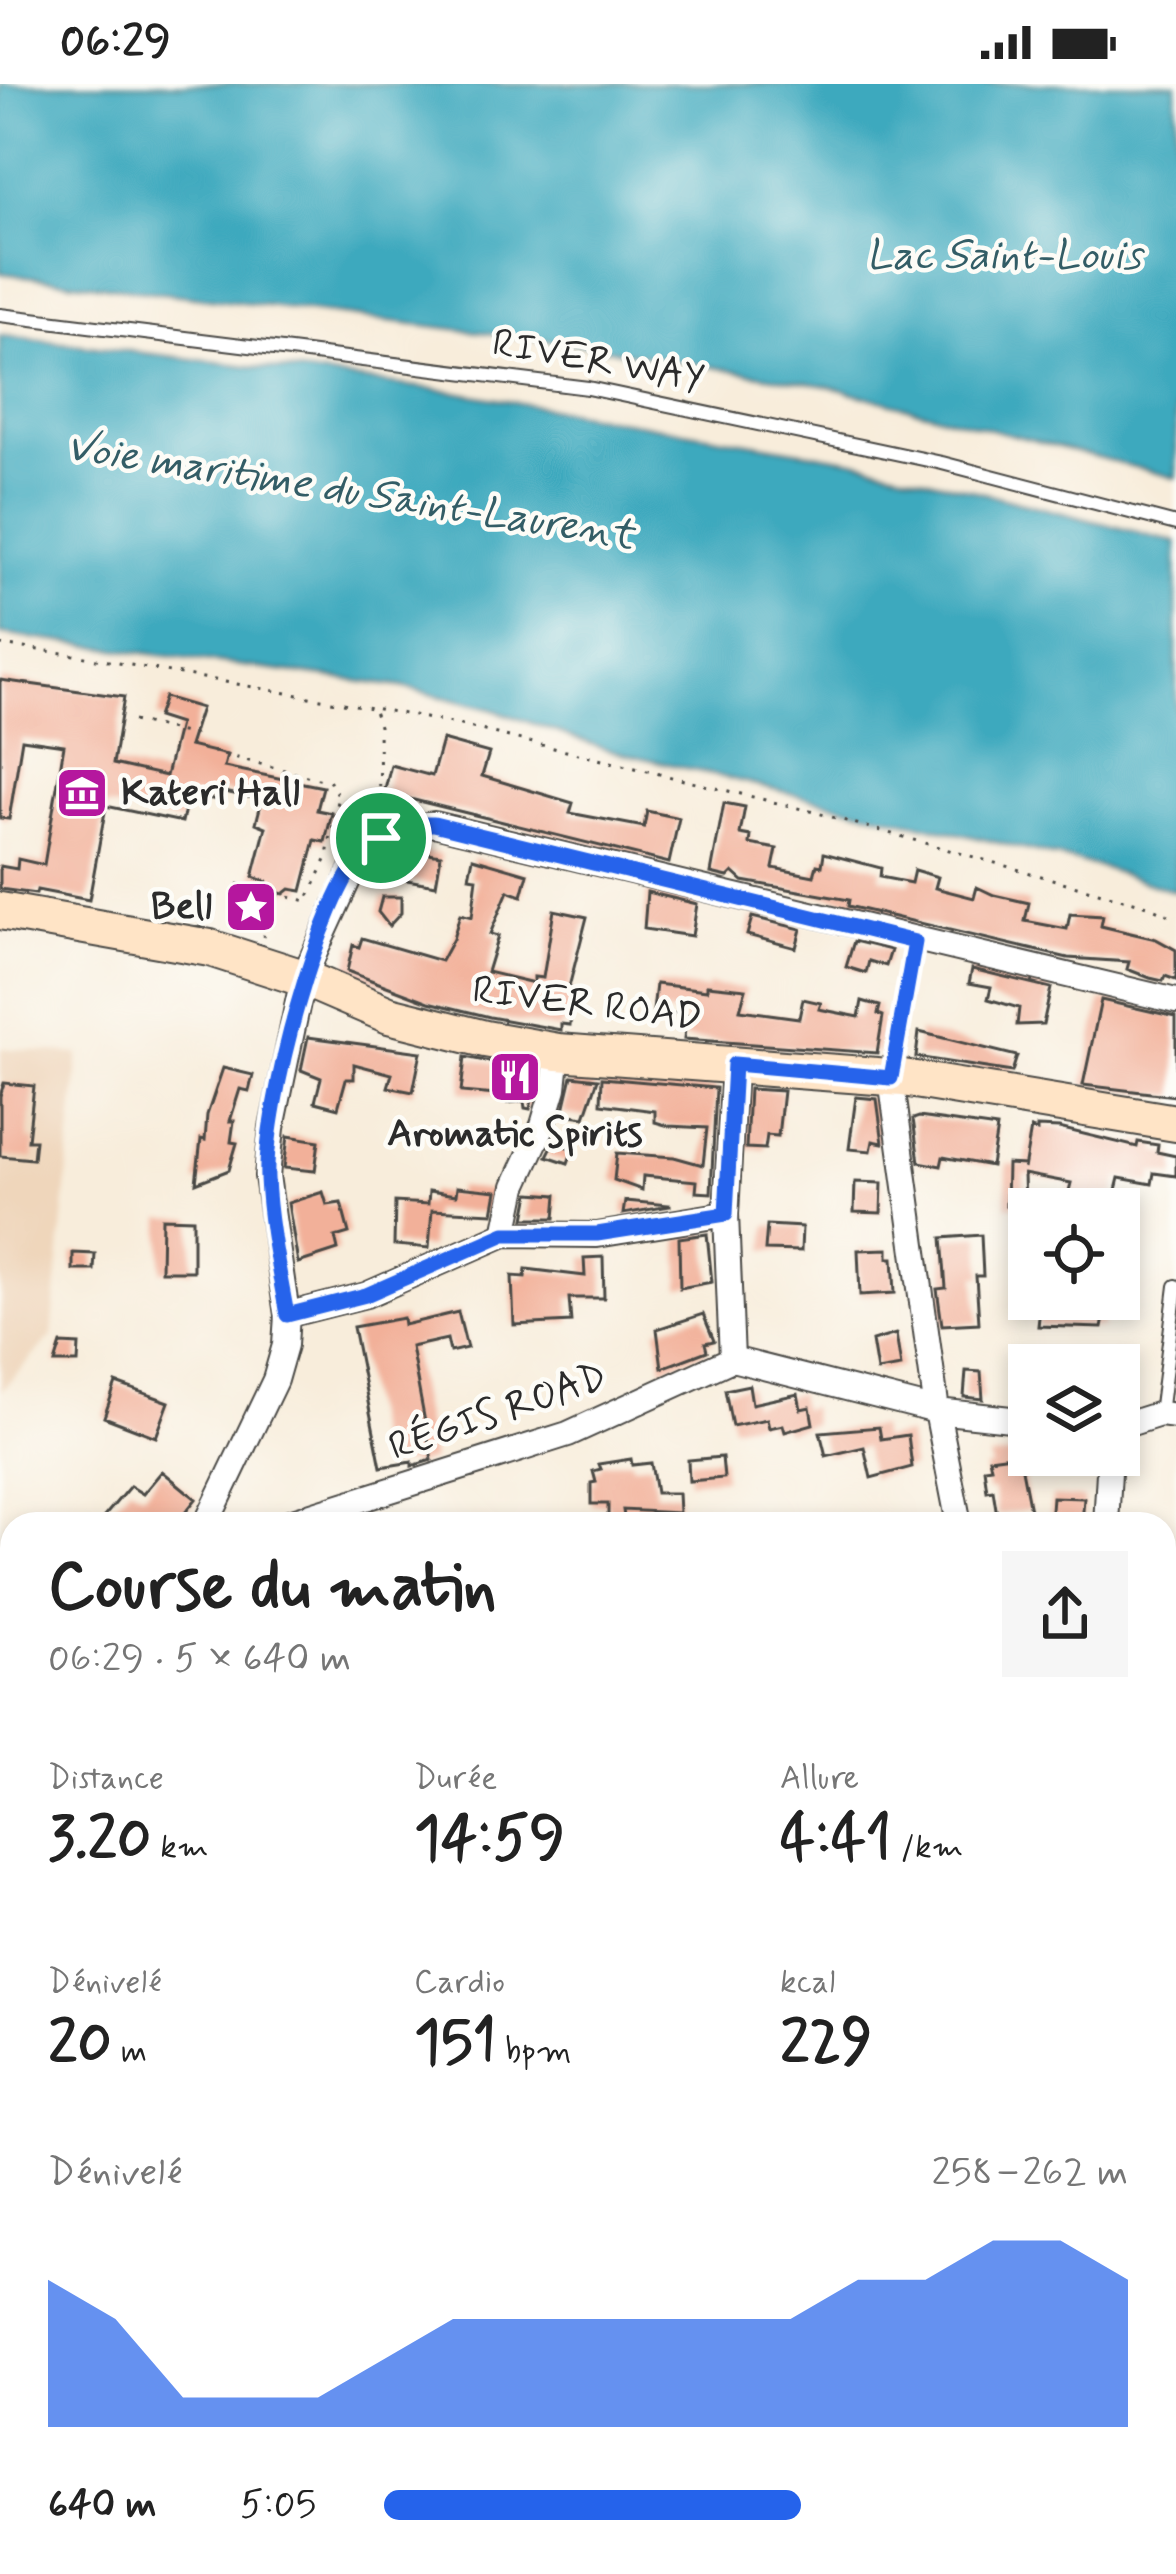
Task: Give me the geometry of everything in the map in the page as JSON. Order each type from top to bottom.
[{"type":"street","points":[[212,1512],[275,1380],[285,1345],[287,1315],[267,1176],[303,978],[354,867],[368,847],[392,830],[434,824],[1176,1001]]},
{"type":"street","name":"RIVER ROAD","points":[[0,911],[210,948],[303,978],[388,1015],[485,1040],[558,1052],[891,1078],[1176,1123]]},
{"type":"street","points":[[505,1234],[514,1186],[554,1088],[558,1052]]},
{"type":"street","points":[[734,1064],[726,1214],[733,1359],[937,1411],[1008,1418]]},
{"type":"street","points":[[891,1078],[937,1411],[957,1512]]},
{"type":"street","points":[[287,1315],[366,1295],[505,1234],[597,1234],[726,1214]]},
{"type":"street","name":"RÉGIS ROAD","points":[[322,1512],[568,1434],[733,1359]]},
{"type":"street","points":[[1107,1512],[1109,1476]]},
{"type":"lane","name":"RIVER WAY","points":[[0,315],[612,392],[962,467],[1176,524]]},
{"type":"lane","points":[[891,1078],[915,942]]},
{"type":"lane","points":[[1168,1415],[1176,1286]]},
{"type":"path","points":[[0,645],[456,724],[814,812],[1148,906],[1176,918]]},
{"type":"path","points":[[373,708],[379,726],[381,838]]},
{"type":"path","points":[[133,722],[194,735],[191,746],[330,782],[339,796],[326,860],[307,901],[237,884]]},
{"type":"path","points":[[256,962],[274,894]]},
{"type":"shaded area","points":[[0,1048],[79,1054],[52,1336],[0,1392]]},
{"type":"water","name":"Lac Saint-Louis","points":[[0,84],[1176,84],[1176,478],[827,386],[583,345],[0,273]]},
{"type":"water","name":"Voie maritime du Saint-Laurent","points":[[0,335],[449,391],[854,460],[1176,542],[1176,892],[1103,868],[606,749],[494,710],[402,687],[0,634]]},
{"type":"building","points":[[0,680],[124,697],[113,764],[166,776],[179,724],[157,717],[164,697],[201,708],[189,746],[227,755],[224,767],[323,787],[317,810],[332,813],[325,842],[315,840],[302,891],[266,890],[267,882],[253,877],[266,827],[256,823],[262,800],[220,791],[218,800],[188,795],[182,822],[106,806],[89,900],[0,889],[0,866],[17,869],[18,859],[44,865],[64,745],[22,739],[9,819],[0,818]]},
{"type":"building","points":[[442,740],[489,753],[482,776],[573,803],[570,813],[644,827],[647,811],[679,818],[669,863],[406,798],[404,803],[383,798],[391,765],[432,776]]},
{"type":"building","points":[[724,803],[745,807],[740,834],[751,836],[750,844],[777,849],[773,868],[814,876],[824,853],[881,868],[880,877],[911,883],[914,870],[938,877],[935,888],[974,898],[977,887],[1029,903],[1025,921],[1067,929],[1070,914],[1103,916],[1101,926],[1156,939],[1176,950],[1176,980],[1150,978],[1127,969],[1129,962],[1068,958],[848,906],[849,900],[743,881],[733,872],[728,877],[711,873]]},
{"type":"building","points":[[422,852],[441,855],[436,885],[401,879],[406,854],[421,857]]},
{"type":"building","points":[[473,858],[528,874],[522,896],[508,891],[490,934],[498,936],[487,972],[534,983],[534,977],[543,978],[554,910],[587,917],[568,991],[573,992],[570,1025],[561,1024],[561,1030],[429,1002],[347,971],[353,945],[359,947],[362,938],[441,961],[460,914],[472,917],[477,878],[469,877]]},
{"type":"building","points":[[647,892],[697,904],[692,936],[644,929]]},
{"type":"building","points":[[382,897],[401,897],[401,913],[389,926],[378,912]]},
{"type":"building","points":[[752,917],[801,929],[796,948],[747,935]]},
{"type":"building","points":[[854,941],[891,950],[886,966],[869,961],[866,973],[846,967]]},
{"type":"building","points":[[972,969],[1051,988],[1043,1024],[1017,1025],[1019,1008],[988,999],[991,987],[969,983]]},
{"type":"building","points":[[656,984],[746,989],[740,1010],[799,1018],[803,999],[821,1003],[819,1009],[859,1017],[862,1001],[880,1006],[878,1014],[883,1016],[877,1053],[684,1039],[686,1015],[653,1011]]},
{"type":"building","points":[[1101,1000],[1176,1017],[1176,1096],[1083,1085]]},
{"type":"building","points":[[919,1032],[1017,1056],[1012,1072],[916,1057]]},
{"type":"building","points":[[308,1037],[421,1052],[413,1092],[388,1087],[392,1074],[354,1064],[354,1079],[346,1079],[338,1108],[315,1102],[321,1078],[301,1070]]},
{"type":"building","points":[[465,1057],[539,1072],[530,1109],[524,1101],[508,1103],[507,1096],[461,1092]]},
{"type":"building","points":[[223,1068],[253,1075],[249,1091],[240,1089],[230,1121],[234,1121],[231,1142],[237,1143],[229,1170],[196,1183],[201,1139],[205,1140],[207,1115]]},
{"type":"building","points":[[572,1076],[598,1079],[585,1117],[563,1114]]},
{"type":"building","points":[[602,1078],[716,1088],[711,1193],[696,1192],[697,1181],[643,1176],[642,1190],[614,1180],[617,1153],[674,1157],[703,1165],[707,1128],[669,1126],[655,1122],[655,1111],[601,1104]]},
{"type":"building","points":[[4,1083],[34,1086],[28,1140],[35,1140],[33,1159],[0,1156]]},
{"type":"building","points":[[749,1089],[783,1091],[778,1136],[767,1135],[765,1149],[746,1148]]},
{"type":"building","points":[[856,1097],[877,1099],[883,1143],[873,1141],[871,1151],[849,1149]]},
{"type":"building","points":[[913,1119],[997,1128],[991,1166],[943,1157],[941,1166],[919,1162]]},
{"type":"building","points":[[1037,1127],[1059,1128],[1137,1147],[1138,1142],[1158,1145],[1157,1152],[1176,1156],[1176,1176],[1154,1173],[1152,1184],[1119,1178],[1116,1188],[1070,1188],[1071,1183],[1024,1174],[1024,1188],[1008,1188],[1006,1206],[1007,1164],[1024,1165],[1024,1169],[1031,1129],[1037,1131]]},
{"type":"building","points":[[288,1136],[319,1141],[315,1171],[284,1168]]},
{"type":"building","points":[[554,1142],[573,1149],[568,1163],[547,1156]]},
{"type":"building","points":[[855,1182],[882,1183],[881,1213],[854,1212]]},
{"type":"building","points":[[457,1187],[497,1191],[493,1213],[432,1210],[429,1248],[394,1245],[395,1202],[428,1204],[429,1191],[456,1195]]},
{"type":"building","points":[[323,1192],[327,1205],[341,1203],[349,1233],[335,1237],[338,1250],[298,1263],[288,1203]]},
{"type":"building","points":[[530,1193],[557,1195],[555,1218],[525,1218]]},
{"type":"building","points":[[625,1201],[670,1205],[670,1206],[623,1214]]},
{"type":"building","points":[[162,1218],[193,1219],[193,1271],[161,1271]]},
{"type":"building","points":[[767,1225],[802,1227],[801,1251],[765,1250]]},
{"type":"building","points":[[707,1234],[712,1282],[680,1288],[679,1238]]},
{"type":"building","points":[[981,1235],[983,1276],[976,1276],[979,1323],[942,1325],[937,1289],[946,1288],[942,1238]]},
{"type":"building","points":[[888,1249],[895,1293],[860,1295],[858,1250]]},
{"type":"building","points":[[73,1253],[95,1254],[94,1270],[73,1270]]},
{"type":"building","points":[[603,1257],[604,1298],[569,1298],[571,1322],[514,1325],[512,1276],[525,1277],[526,1269],[585,1276],[584,1258]]},
{"type":"building","points":[[458,1312],[467,1348],[450,1352],[447,1339],[411,1347],[432,1460],[381,1467],[353,1327],[403,1318],[404,1325]]},
{"type":"building","points":[[703,1314],[714,1341],[705,1343],[707,1351],[662,1368],[657,1329]]},
{"type":"building","points":[[1039,1320],[1104,1320],[1102,1328],[1038,1326]]},
{"type":"building","points":[[896,1334],[901,1367],[877,1371],[872,1341]]},
{"type":"building","points":[[61,1344],[79,1345],[78,1363],[55,1363]]},
{"type":"building","points":[[966,1371],[981,1372],[983,1399],[964,1397]]},
{"type":"building","points":[[116,1383],[169,1402],[156,1437],[104,1417]]},
{"type":"building","points":[[749,1385],[752,1404],[798,1394],[801,1409],[810,1407],[813,1424],[785,1432],[783,1425],[769,1428],[767,1419],[732,1426],[725,1390]]},
{"type":"building","points":[[879,1427],[881,1439],[908,1435],[912,1467],[871,1478],[864,1447],[826,1456],[820,1432]]},
{"type":"building","points":[[1008,1455],[1008,1476],[1023,1476],[1030,1510],[997,1512],[984,1468],[991,1467],[989,1458]]},
{"type":"building","points":[[722,1457],[724,1478],[689,1481],[688,1460]]},
{"type":"building","points":[[631,1459],[632,1465],[651,1463],[656,1493],[678,1493],[679,1512],[608,1512],[608,1504],[591,1504],[591,1483],[596,1482],[593,1471],[601,1469],[599,1464]]},
{"type":"building","points":[[162,1471],[196,1499],[186,1512],[108,1512],[130,1486],[143,1494]]},
{"type":"building","points":[[1052,1497],[1084,1498],[1083,1512],[1051,1512]]},
{"type":"place","name":"Kateri Hall","points":[[82,793]]},
{"type":"place","name":"Bell","points":[[251,907]]},
{"type":"place","name":"Aromatic Spirits","points":[[515,1077]]},
{"type":"route","points":[[434,824],[915,942],[891,1078],[734,1064],[726,1214],[597,1234],[505,1234],[366,1295],[287,1315],[267,1176],[272,1129],[303,978],[354,867],[381,838],[392,830],[434,824]]}]
